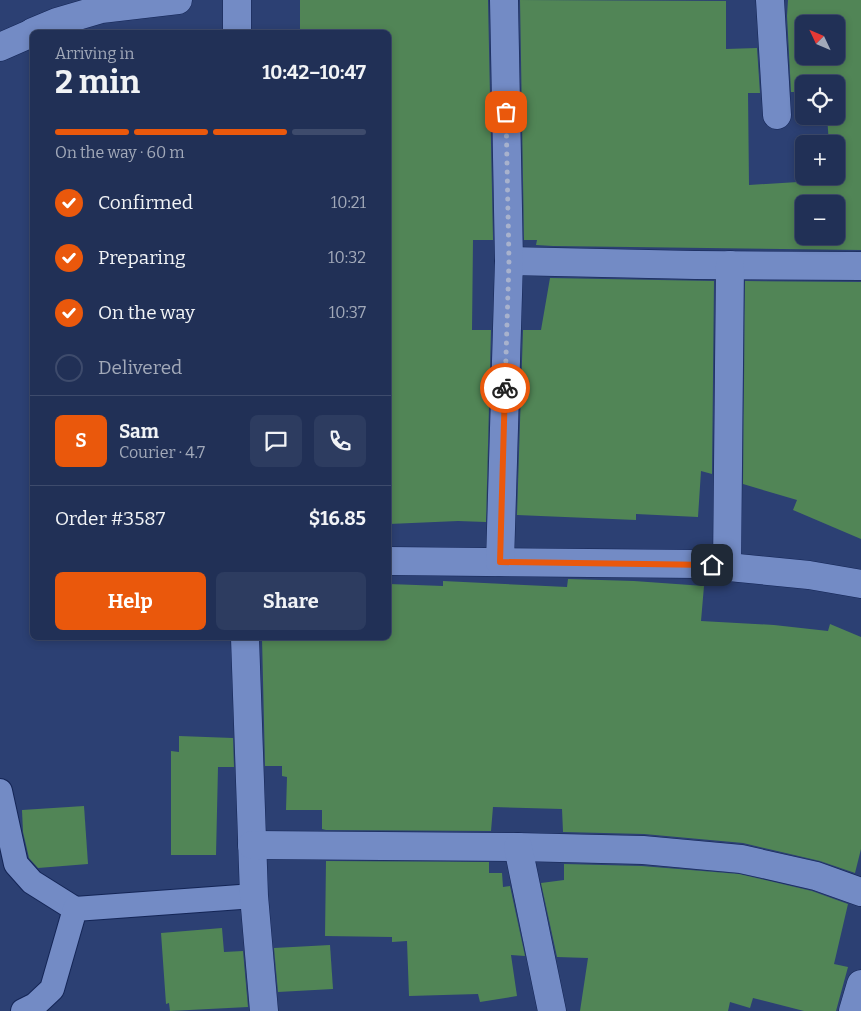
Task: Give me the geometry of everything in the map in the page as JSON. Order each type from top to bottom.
[{"type":"street","points":[[40,30],[57,22],[101,9],[178,0]]},
{"type":"street","points":[[237,0],[237,30]]},
{"type":"street","points":[[500,562],[509,261],[504,0]]},
{"type":"street","points":[[770,0],[777,115]]},
{"type":"street","points":[[0,46],[30,34]]},
{"type":"street","points":[[509,261],[861,266]]},
{"type":"street","points":[[726,567],[730,265]]},
{"type":"street","points":[[391,561],[698,564],[809,575],[861,584]]},
{"type":"street","points":[[245,640],[254,896],[264,1011]]},
{"type":"street","points":[[252,845],[518,846],[644,850],[741,859],[816,876],[861,892]]},
{"type":"street","points":[[518,846],[552,1011]]},
{"type":"street","points":[[853,1011],[861,984]]},
{"type":"lane","points":[[0,791],[16,864],[32,882],[74,909],[254,896]]},
{"type":"lane","points":[[23,1011],[35,1005],[52,990],[74,909]]},
{"type":"building","points":[[300,0],[488,0],[493,240],[473,240],[472,330],[491,330],[486,522],[458,521],[391,524],[391,30],[300,30]]},
{"type":"building","points":[[520,0],[726,1],[726,49],[757,48],[760,93],[748,93],[749,185],[795,182],[795,185],[845,185],[845,135],[828,135],[828,125],[845,125],[845,75],[795,75],[795,92],[791,92],[787,16],[788,0],[861,0],[861,250],[553,246],[536,245],[537,240],[524,240]]},
{"type":"building","points":[[550,278],[714,281],[712,474],[701,471],[698,517],[636,514],[636,520],[517,515],[523,330],[541,330]]},
{"type":"building","points":[[745,281],[861,282],[861,539],[793,510],[797,500],[743,484]]},
{"type":"building","points":[[568,579],[704,586],[701,621],[774,625],[828,631],[830,624],[861,637],[861,849],[855,873],[820,861],[743,843],[644,834],[563,832],[562,809],[493,807],[491,831],[326,830],[322,829],[322,810],[286,810],[287,777],[282,776],[282,766],[265,766],[262,640],[391,640],[391,584],[443,586],[443,581],[567,587]]},
{"type":"building","points":[[179,736],[233,738],[234,767],[218,767],[216,855],[171,855],[171,751],[179,752]]},
{"type":"building","points":[[84,806],[88,864],[38,868],[29,858],[23,832],[22,810]]},
{"type":"building","points":[[326,861],[489,862],[489,873],[502,873],[503,887],[510,886],[525,956],[511,955],[517,996],[480,1002],[478,994],[409,996],[407,941],[392,942],[392,937],[325,936]]},
{"type":"building","points":[[564,864],[642,866],[739,874],[812,891],[848,904],[834,964],[848,967],[836,1011],[804,1011],[753,998],[750,1008],[730,1002],[728,1011],[580,1011],[588,958],[557,957],[541,883],[564,880]]},
{"type":"building","points":[[222,928],[224,952],[243,951],[248,1007],[170,1011],[169,1003],[166,1004],[161,933]]},
{"type":"building","points":[[330,945],[333,989],[278,992],[274,948]]},
{"type":"way so far","points":[[505,388],[509,261],[506,112]]},
{"type":"route","points":[[505,388],[500,562],[712,565]]}]
